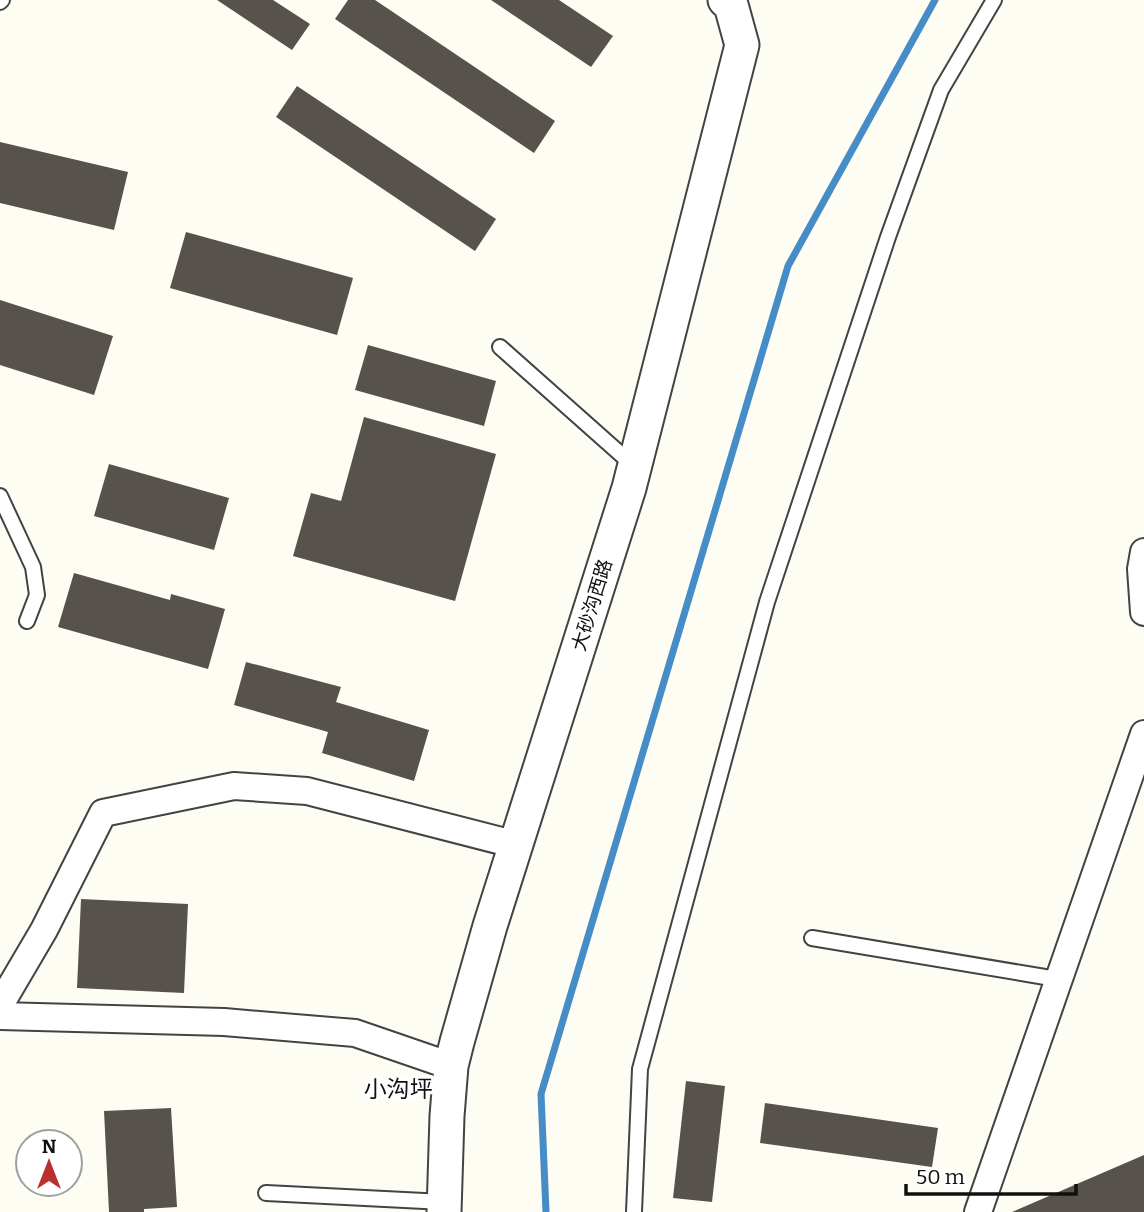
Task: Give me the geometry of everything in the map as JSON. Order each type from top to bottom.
[{"type":"street","name":"大砂沟西路","points":[[444,1207],[451,1066],[490,926],[635,467],[742,45],[731,5],[725,0]]},
{"type":"street","points":[[1144,552],[1141,569],[1144,612]]},
{"type":"street","points":[[978,1212],[1144,734]]},
{"type":"street","points":[[0,1005],[44,930],[103,813],[234,786],[307,791],[517,845]]},
{"type":"street","points":[[0,1016],[224,1023],[355,1033],[451,1066]]},
{"type":"lane","points":[[634,1212],[640,1069],[767,603],[888,237],[941,90],[994,0]]},
{"type":"lane","points":[[500,346],[635,467]]},
{"type":"lane","points":[[0,496],[33,567],[37,595],[27,621]]},
{"type":"lane","points":[[812,938],[1057,979]]},
{"type":"lane","points":[[266,1193],[444,1207]]},
{"type":"building","points":[[217,0],[273,0],[310,24],[292,50]]},
{"type":"building","points":[[348,0],[375,0],[555,121],[534,153],[335,19]]},
{"type":"building","points":[[491,0],[559,0],[613,36],[591,67]]},
{"type":"building","points":[[297,86],[496,219],[475,251],[276,117]]},
{"type":"building","points":[[0,142],[128,172],[114,230],[0,203]]},
{"type":"building","points":[[186,232],[353,278],[337,335],[170,288]]},
{"type":"building","points":[[0,300],[113,336],[94,395],[0,365]]},
{"type":"building","points":[[368,345],[496,381],[484,426],[355,390]]},
{"type":"building","points":[[364,417],[496,454],[455,601],[293,556],[311,493],[341,501]]},
{"type":"building","points":[[109,464],[229,498],[214,550],[94,516]]},
{"type":"building","points":[[74,573],[170,600],[171,594],[225,609],[208,669],[58,627]]},
{"type":"building","points":[[246,662],[341,687],[336,702],[429,730],[414,781],[322,753],[328,732],[234,705]]},
{"type":"building","points":[[81,899],[188,904],[184,993],[77,988]]},
{"type":"building","points":[[686,1081],[725,1086],[712,1202],[673,1198]]},
{"type":"building","points":[[765,1103],[938,1128],[932,1167],[760,1143]]},
{"type":"building","points":[[171,1108],[177,1207],[144,1209],[144,1212],[109,1212],[104,1111]]},
{"type":"building","points":[[1144,1155],[1144,1212],[1012,1212]]},
{"type":"waterway","points":[[546,1212],[541,1094],[788,266],[935,0]]},
{"type":"district","name":"小沟坪","points":[[398,1089]]}]
